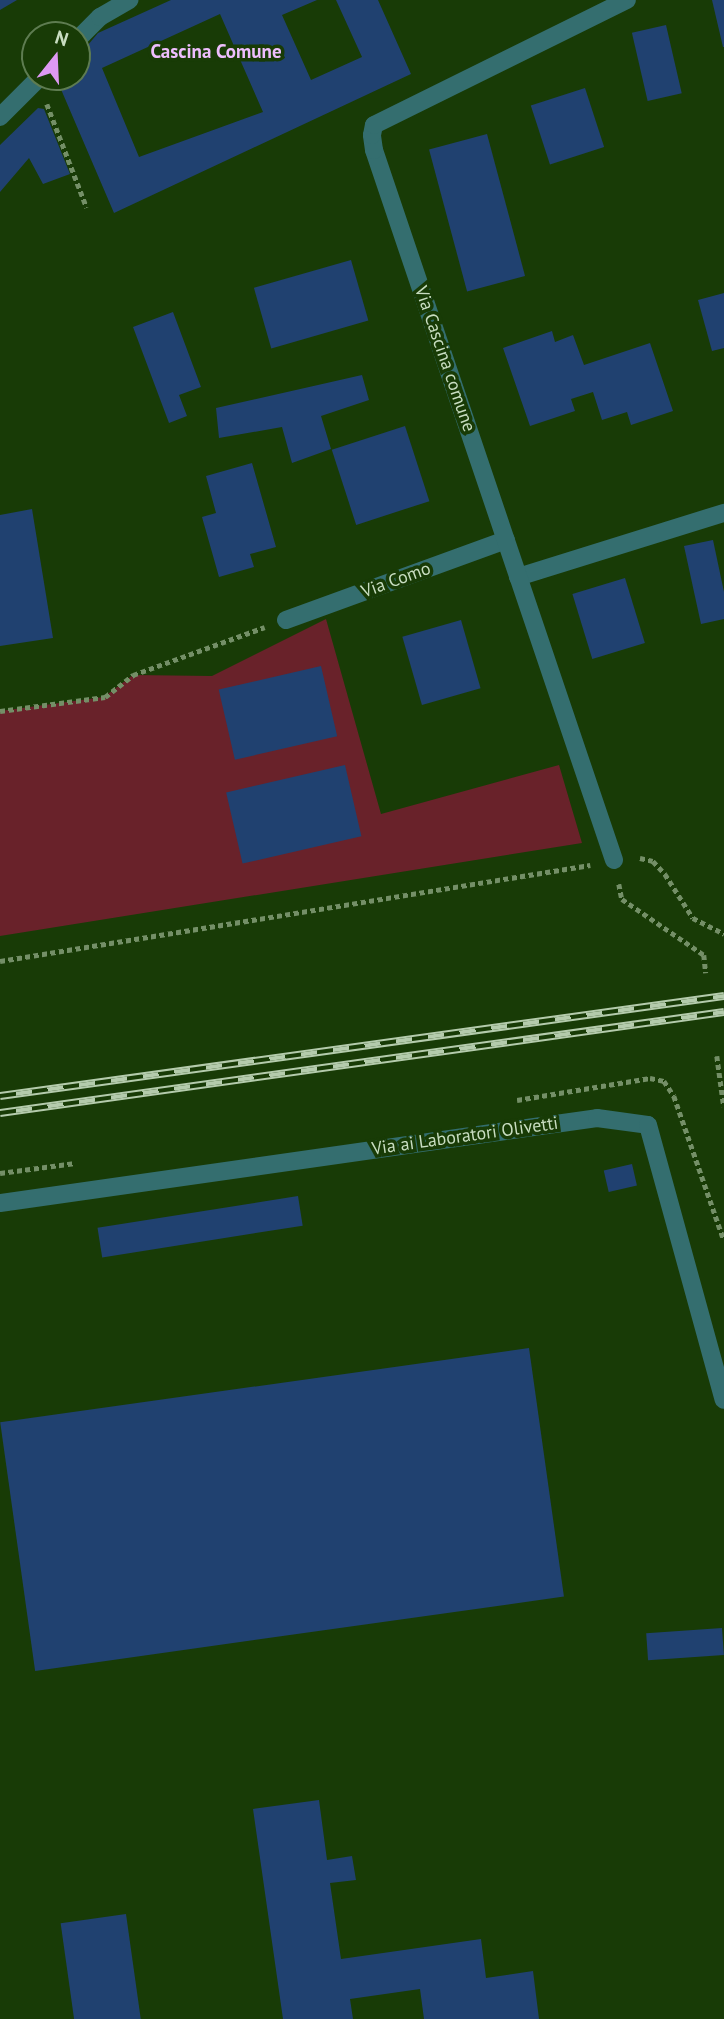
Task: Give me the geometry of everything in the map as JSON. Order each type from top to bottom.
[{"type":"street","points":[[91,26],[100,17],[129,0]]},
{"type":"street","name":"Via Cascina comune","points":[[614,860],[374,150],[374,125],[627,0]]},
{"type":"street","points":[[0,117],[25,91]]},
{"type":"street","points":[[518,577],[724,513]]},
{"type":"street","name":"Via Como","points":[[286,620],[506,540]]},
{"type":"street","name":"Via ai Laboratori Olivetti","points":[[0,1202],[597,1118],[648,1125],[724,1400]]},
{"type":"path","points":[[43,91],[86,208]]},
{"type":"path","points":[[0,711],[104,697],[133,675],[286,620]]},
{"type":"path","points":[[0,961],[636,857],[653,862],[693,918],[724,934]]},
{"type":"path","points":[[614,860],[622,899],[704,955],[706,973]]},
{"type":"path","points":[[717,1056],[724,1107]]},
{"type":"shaded area","points":[[326,619],[381,814],[559,765],[582,843],[0,936],[0,711],[104,697],[133,675],[212,676]]},
{"type":"building","points":[[0,0],[17,0],[0,10]]},
{"type":"building","points":[[171,0],[317,0],[282,15],[311,80],[362,57],[336,0],[378,0],[411,74],[114,213],[62,91],[91,91],[91,41],[98,33]],"holes":[[[220,14],[263,112],[139,157],[102,68]]]},
{"type":"building","points":[[712,0],[724,0],[724,47],[723,47]]},
{"type":"building","points":[[666,25],[682,93],[648,101],[632,33]]},
{"type":"building","points":[[585,88],[604,147],[550,165],[531,106]]},
{"type":"building","points":[[38,108],[44,109],[70,174],[43,184],[29,158],[0,192],[0,145]]},
{"type":"building","points":[[487,134],[525,276],[467,292],[429,150]]},
{"type":"building","points":[[351,260],[368,321],[271,348],[254,288]]},
{"type":"building","points":[[724,293],[724,348],[712,351],[698,300]]},
{"type":"building","points":[[173,312],[201,387],[179,395],[187,416],[169,423],[133,327]]},
{"type":"building","points":[[552,331],[555,342],[573,335],[584,365],[650,343],[673,411],[631,425],[627,412],[602,420],[593,392],[571,399],[575,411],[530,426],[503,348]]},
{"type":"building","points":[[362,375],[369,400],[321,416],[331,449],[292,463],[282,427],[219,438],[216,408]]},
{"type":"building","points":[[405,426],[429,501],[356,525],[332,450]]},
{"type":"building","points":[[252,463],[276,547],[250,554],[254,567],[219,577],[202,517],[216,513],[206,476]]},
{"type":"building","points":[[32,509],[53,638],[0,646],[0,515]]},
{"type":"building","points":[[713,540],[724,592],[724,619],[701,624],[684,546]]},
{"type":"building","points":[[625,578],[645,643],[592,659],[572,594]]},
{"type":"building","points":[[461,620],[481,688],[422,705],[402,637]]},
{"type":"building","points":[[321,666],[337,736],[235,760],[219,690]]},
{"type":"building","points":[[345,765],[361,836],[243,864],[226,792]]},
{"type":"building","points":[[632,1164],[637,1185],[609,1192],[604,1171]]},
{"type":"building","points":[[298,1196],[303,1226],[102,1257],[97,1228]]},
{"type":"building","points":[[529,1348],[564,1597],[35,1671],[0,1422]]},
{"type":"building","points":[[722,1628],[724,1655],[648,1660],[646,1633]]},
{"type":"building","points":[[319,1800],[327,1860],[352,1856],[356,1880],[330,1883],[341,1959],[481,1939],[486,1978],[533,1971],[539,2019],[424,2019],[420,1989],[350,1999],[353,2019],[283,2019],[253,1809]]},
{"type":"building","points":[[126,1914],[141,2019],[74,2019],[61,1923]]},
{"type":"railway","points":[[0,1096],[724,996]]},
{"type":"railway","points":[[0,1113],[724,1012]]},
{"type":"district","name":"Cascina Comune","points":[[216,52]]}]
